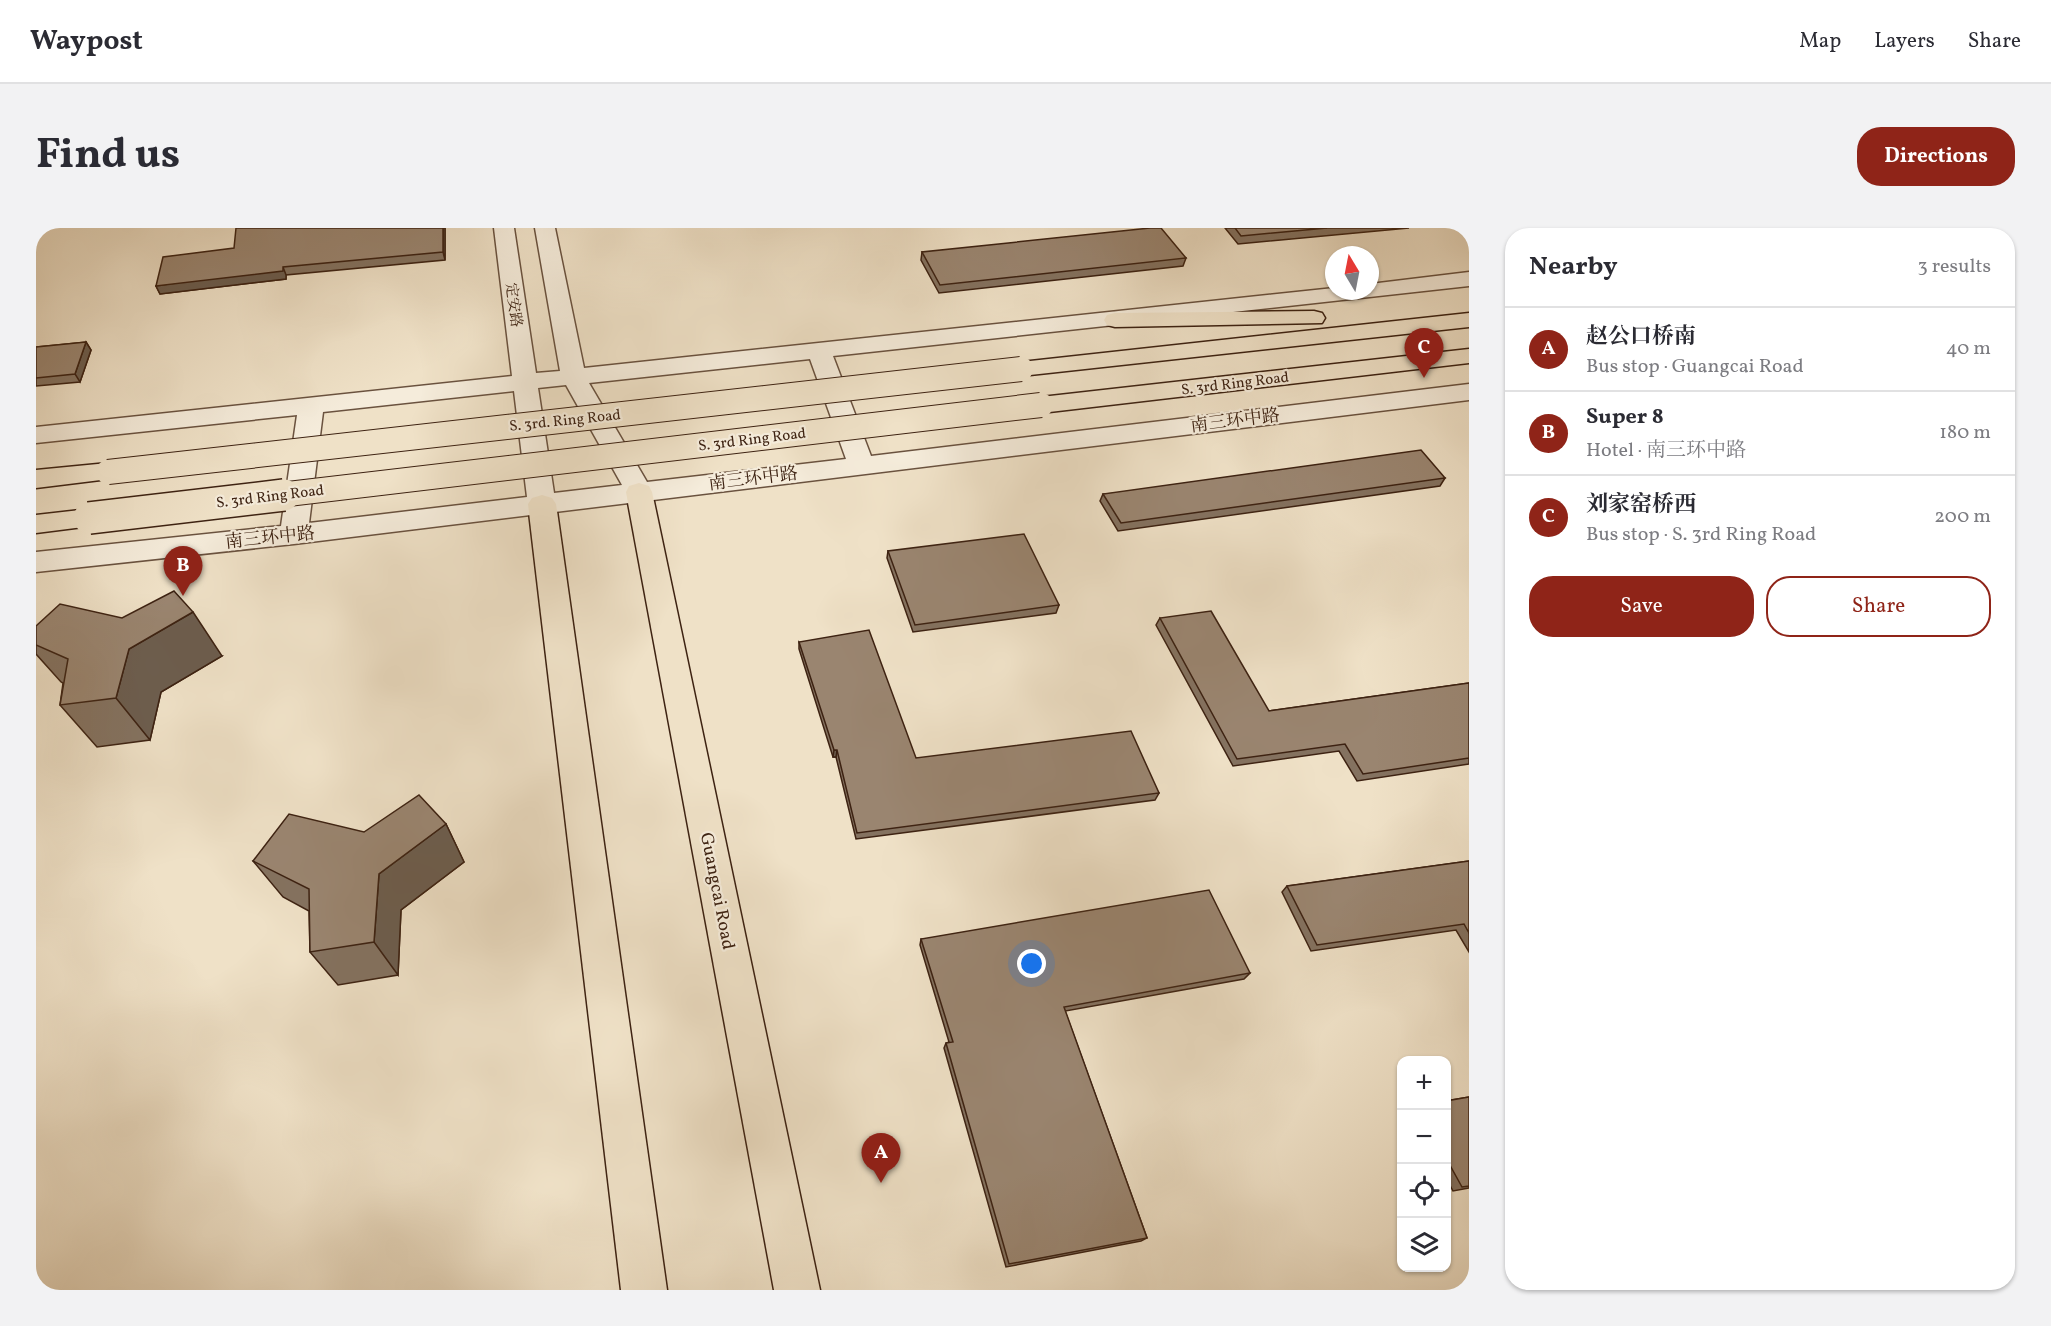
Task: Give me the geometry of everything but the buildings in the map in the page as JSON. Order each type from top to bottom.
[{"type":"main road","points":[[1115,320],[1469,318]]},
{"type":"main road","name":"S. 3rd. Ring Road","points":[[36,479],[1469,318]]},
{"type":"main road","name":"S. 3rd Ring Road","points":[[36,524],[1469,356]]},
{"type":"main road","name":"Guangcai Road","points":[[639,492],[797,1290]]},
{"type":"main road","points":[[542,504],[644,1290]]},
{"type":"street","name":"定安路","points":[[504,228],[542,504]]},
{"type":"street","points":[[545,228],[573,376],[639,492]]},
{"type":"street","points":[[1379,290],[1469,279]]},
{"type":"street","points":[[36,435],[1325,296]]},
{"type":"street","points":[[819,351],[861,465]]},
{"type":"street","name":"南三环中路","points":[[36,562],[294,534],[1469,392]]},
{"type":"street","points":[[294,534],[311,404]]},
{"type":"place","name":"刘家窑桥西","points":[[1424,378]]},
{"type":"place","name":"Super 8","points":[[183,596]]},
{"type":"place","name":"赵公口桥南","points":[[881,1183]]}]
